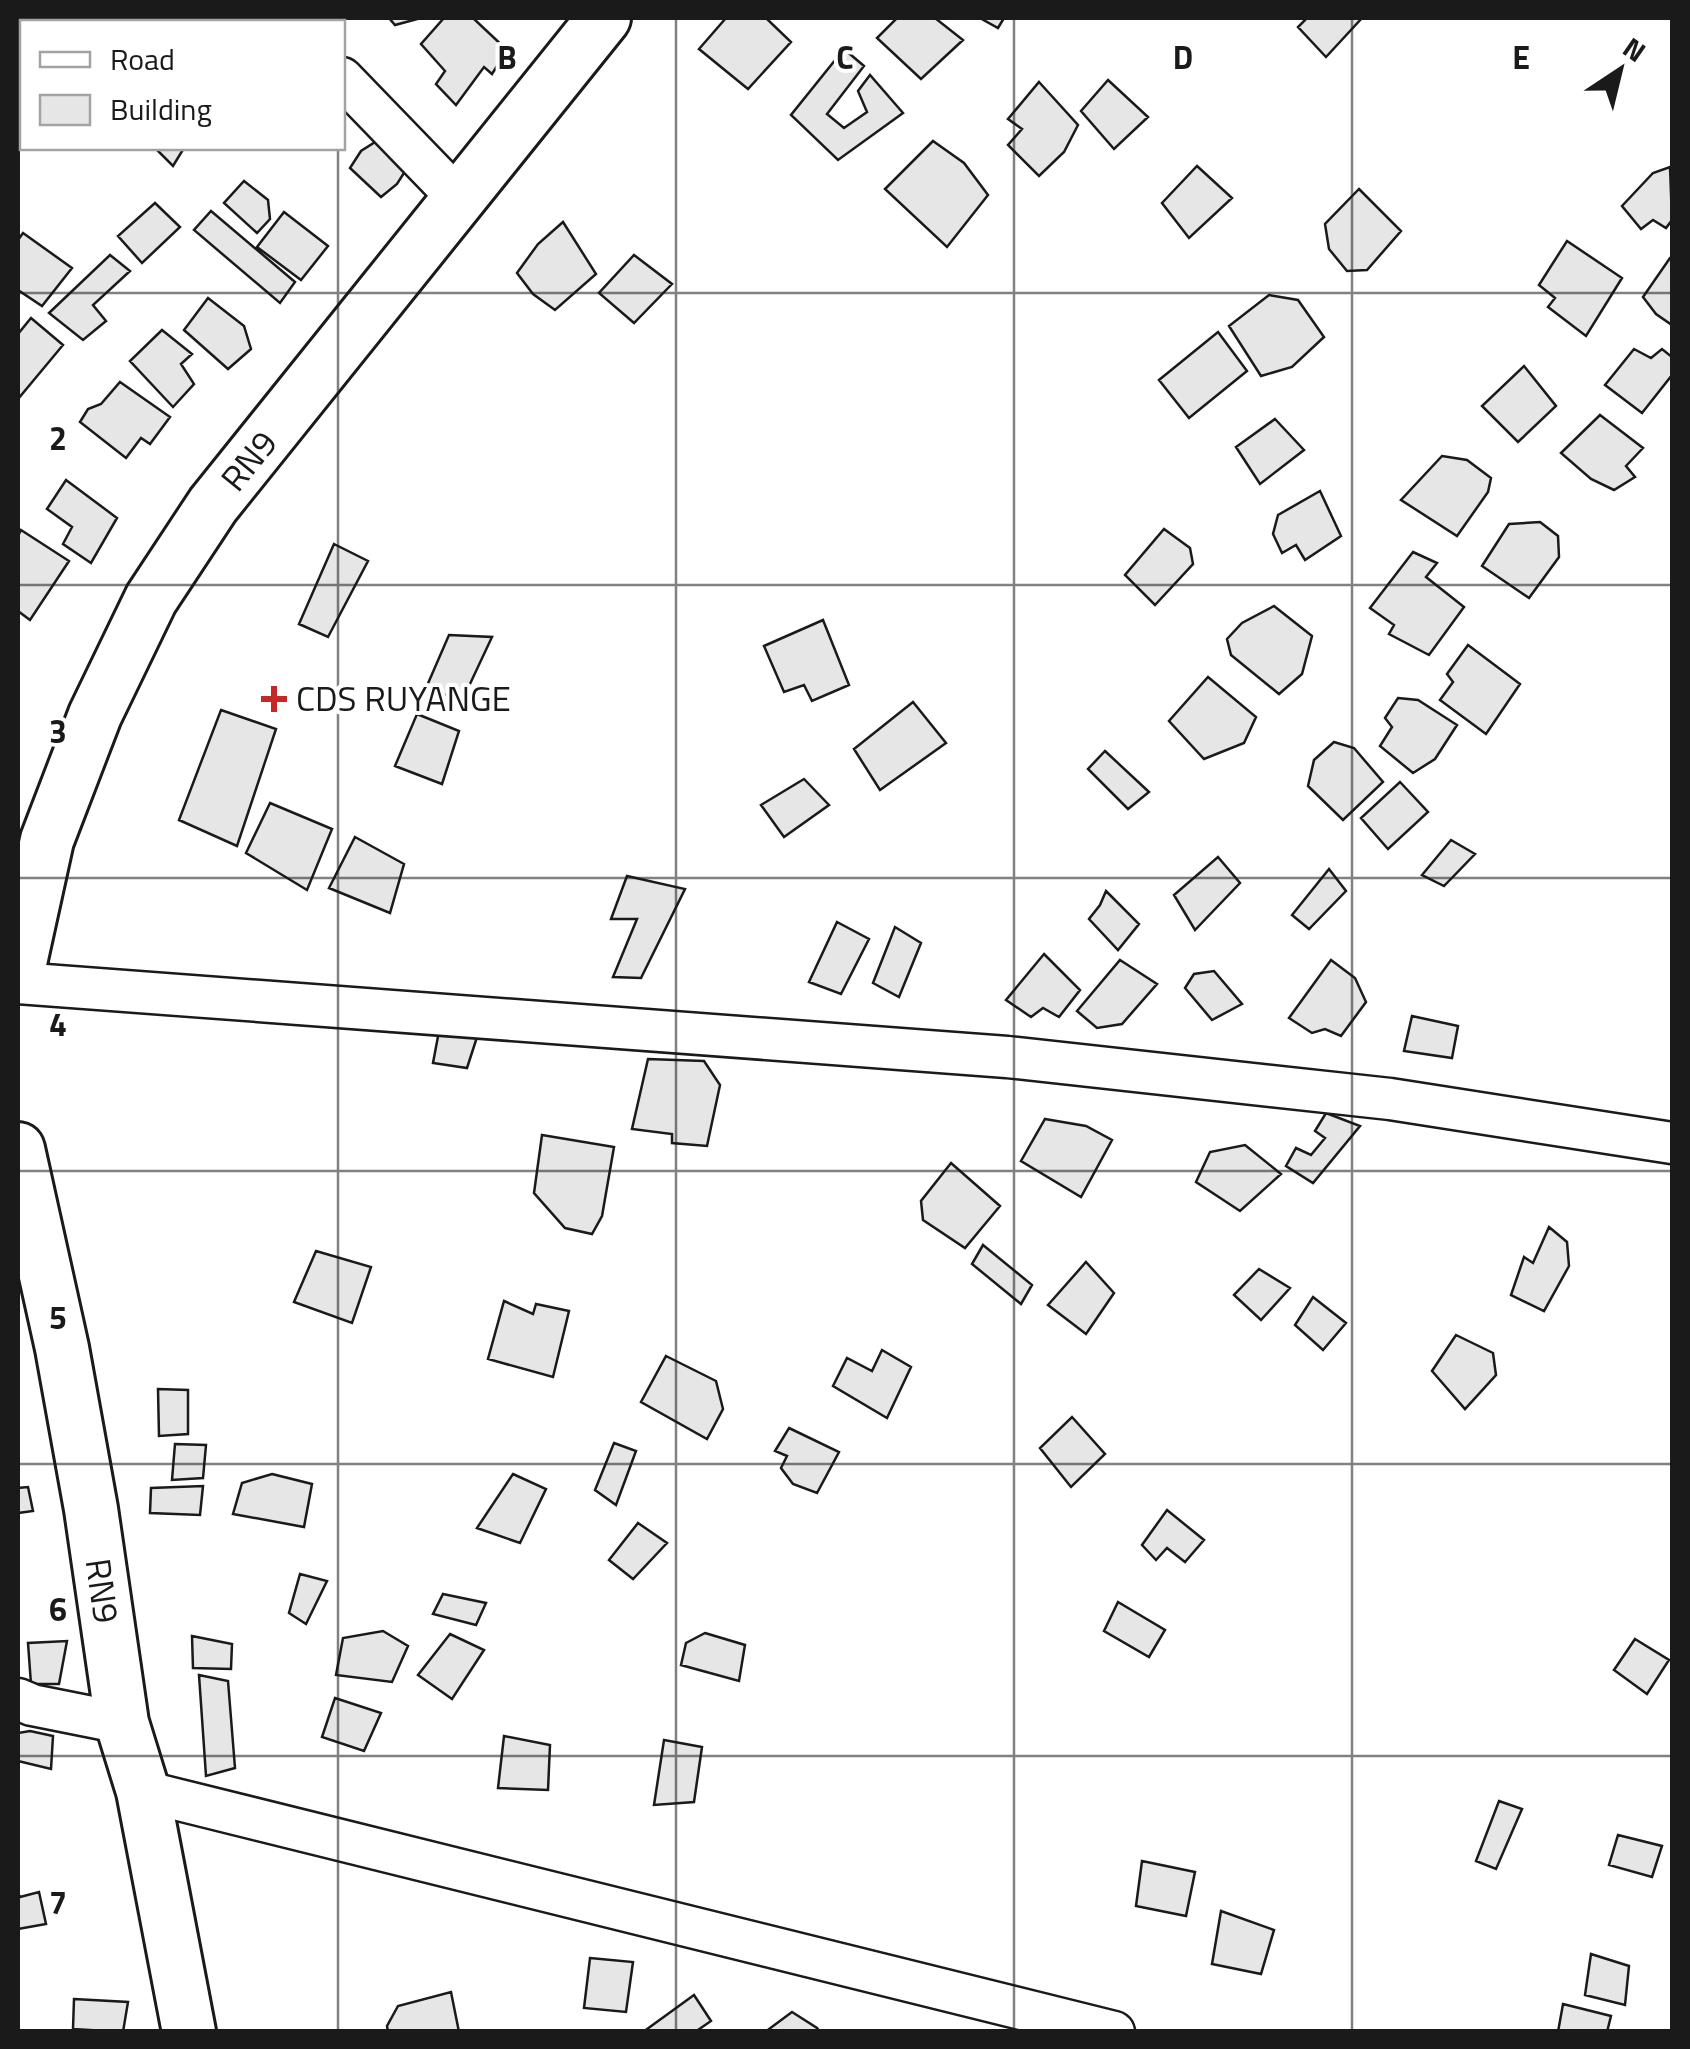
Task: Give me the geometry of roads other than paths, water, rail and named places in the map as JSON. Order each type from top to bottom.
[{"type":"main road","name":"RN9","points":[[18,972],[47,840],[95,715],[151,599],[213,505],[604,18]]},
{"type":"main road","name":"RN9","points":[[18,1149],[24,1216],[62,1348],[122,1723],[143,1792],[189,2032]]},
{"type":"street","points":[[345,81],[460,200]]},
{"type":"street","points":[[18,983],[1007,1057],[1390,1099],[1672,1143]]},
{"type":"street","points":[[18,1699],[122,1723]]},
{"type":"street","points":[[143,1792],[1114,2032]]},
{"type":"place","name":"CDS RUYANGE","points":[[274,699]]}]
